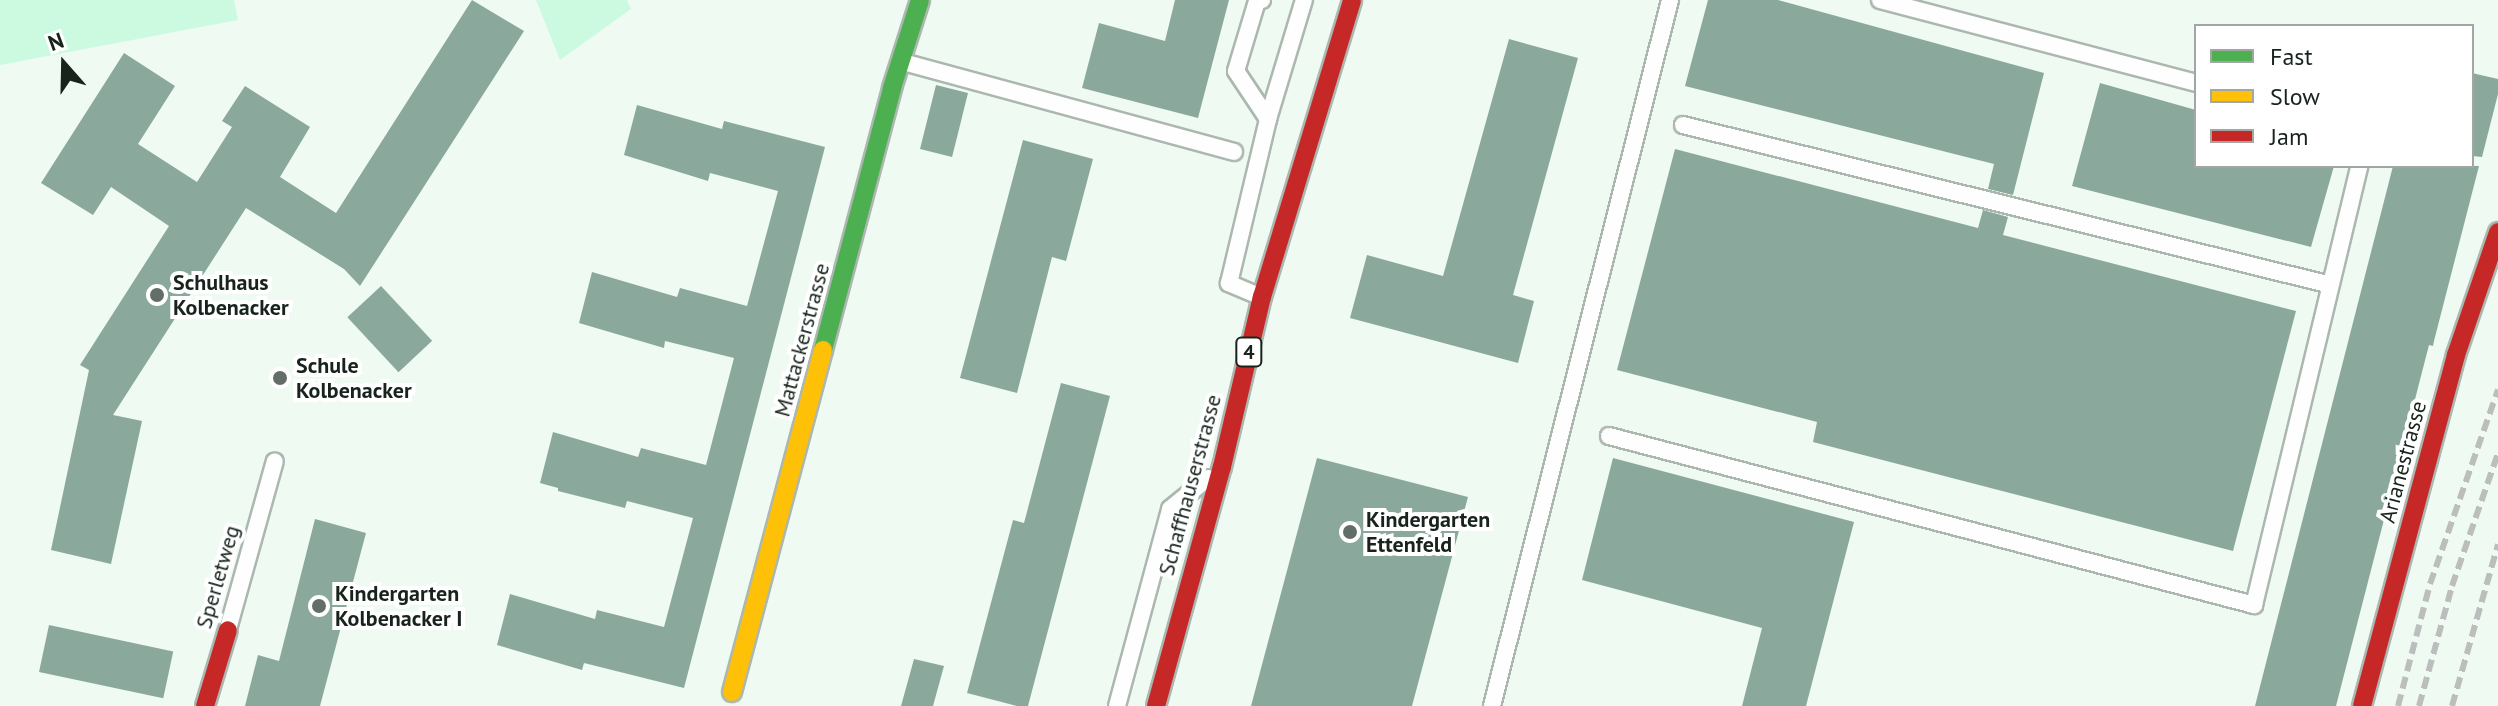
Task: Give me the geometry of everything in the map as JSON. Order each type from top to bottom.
[{"type":"street","name":"Mattackerstrasse","points":[[732,692],[920,0]]},
{"type":"street","name":"Schaffhauserstrasse","points":[[1156,706],[1222,467],[1262,297],[1352,0]]},
{"type":"street","name":"Arianestrasse","points":[[2362,706],[2456,355],[2498,232]]},
{"type":"street","name":"Sperletweg","points":[[205,706],[228,630]]},
{"type":"lane","points":[[1262,0],[1257,1],[1236,71],[1268,119]]},
{"type":"lane","points":[[1262,297],[1229,283],[1268,119],[1304,0]]},
{"type":"lane","points":[[1492,706],[1670,0]]},
{"type":"lane","points":[[1880,0],[2194,82]]},
{"type":"lane","points":[[902,62],[1234,152]]},
{"type":"lane","points":[[1683,125],[2331,285]]},
{"type":"lane","points":[[1609,436],[2254,605],[2359,168]]},
{"type":"lane","name":"Sperletweg","points":[[228,630],[275,461]]},
{"type":"lane","points":[[1117,706],[1170,509],[1222,467]]},
{"type":"green space","points":[[0,0],[234,0],[238,20],[0,65]]},
{"type":"green space","points":[[536,0],[627,0],[631,9],[560,60]]},
{"type":"building","points":[[472,0],[524,31],[360,286],[344,269],[246,208],[113,415],[142,421],[111,564],[51,550],[89,370],[80,365],[169,226],[111,187],[93,215],[41,183],[124,53],[175,86],[138,144],[197,182],[232,127],[222,121],[245,86],[310,127],[280,177],[336,213]]},
{"type":"building","points":[[1175,0],[1229,0],[1198,118],[1082,88],[1099,23],[1165,41]]},
{"type":"building","points":[[1708,0],[1778,0],[2044,73],[2013,195],[1988,189],[1994,164],[1685,86]]},
{"type":"building","points":[[1509,39],[1578,58],[1513,295],[1534,301],[1518,363],[1350,318],[1367,255],[1443,276]]},
{"type":"building","points":[[2474,73],[2498,79],[2498,94],[2482,157],[2474,156]]},
{"type":"building","points":[[2100,83],[2194,109],[2194,168],[2333,168],[2311,247],[2072,186]]},
{"type":"building","points":[[936,85],[968,93],[952,157],[920,149]]},
{"type":"building","points":[[637,105],[722,129],[724,121],[825,147],[684,688],[584,663],[582,670],[497,645],[510,594],[595,619],[597,610],[664,627],[693,518],[627,501],[625,508],[558,491],[558,488],[540,483],[553,432],[638,457],[641,448],[706,465],[734,358],[665,341],[664,348],[579,323],[592,272],[677,297],[680,288],[747,306],[778,191],[710,173],[708,181],[624,155]]},
{"type":"building","points":[[1023,140],[1093,159],[1066,261],[1052,257],[1017,393],[960,378]]},
{"type":"building","points":[[1675,149],[1978,228],[1983,210],[2008,217],[2003,235],[2296,311],[2233,551],[1813,442],[1817,422],[1617,370]]},
{"type":"building","points":[[2479,166],[2433,346],[2429,345],[2336,706],[2255,706],[2392,168]]},
{"type":"building","points":[[381,286],[432,341],[399,372],[347,317]]},
{"type":"building","points":[[1061,383],[1110,396],[1028,706],[1017,706],[967,693],[1013,520],[1024,523]]},
{"type":"building","points":[[1317,458],[1468,497],[1412,706],[1251,706]]},
{"type":"building","points":[[1613,458],[1854,522],[1806,706],[1742,706],[1762,628],[1582,580]]},
{"type":"building","name":"Kindergarten Kolbenacker I","points":[[315,519],[366,533],[320,706],[245,706],[258,655],[279,661]]},
{"type":"building","points":[[49,625],[173,651],[163,698],[39,672]]},
{"type":"building","points":[[914,659],[944,666],[933,706],[901,706]]},
{"type":"railway","points":[[2398,706],[2430,584],[2498,390]]},
{"type":"railway","points":[[2419,706],[2452,586],[2498,453]]},
{"type":"railway","points":[[2452,706],[2498,544]]},
{"type":"traffic: fast","points":[[823,350],[892,88],[920,0]]},
{"type":"traffic: slow","points":[[732,692],[823,350]]},
{"type":"traffic: jam","points":[[1156,706],[1222,467],[1262,297],[1352,0]]},
{"type":"traffic: jam","points":[[2362,706],[2456,355],[2498,232]]},
{"type":"traffic: jam","points":[[205,706],[228,630]]},
{"type":"place","name":"Schulhaus Kolbenacker","points":[[157,295]]},
{"type":"place","name":"Schule Kolbenacker","points":[[280,378]]},
{"type":"place","name":"Kindergarten Ettenfeld","points":[[1350,532]]},
{"type":"place","name":"Kindergarten Kolbenacker I","points":[[319,606]]}]
